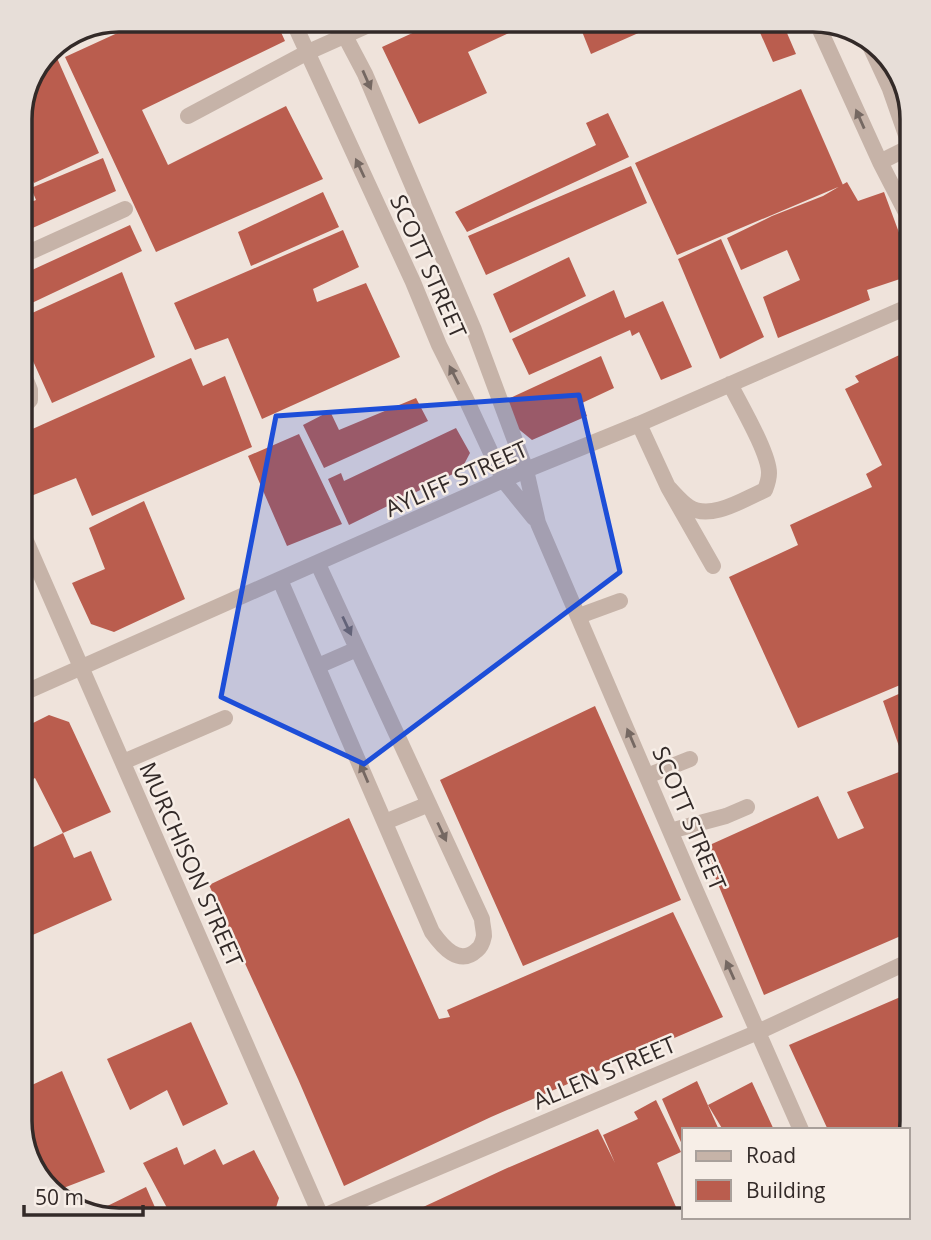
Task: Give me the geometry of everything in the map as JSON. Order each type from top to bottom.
[{"type":"street","name":"SCOTT STREET","points":[[297,31],[439,345],[481,393],[526,470],[538,523],[800,1128]]},
{"type":"street","name":"SCOTT STREET","points":[[343,31],[365,74],[474,330],[481,393],[504,481],[538,523]]},
{"type":"street","points":[[188,116],[306,53],[355,31]]},
{"type":"street","points":[[821,32],[900,201]]},
{"type":"street","points":[[876,59],[900,117]]},
{"type":"street","points":[[880,162],[900,154]]},
{"type":"street","points":[[32,251],[125,209]]},
{"type":"street","name":"AYLIFF STREET","points":[[31,689],[526,470],[900,310]]},
{"type":"street","points":[[668,487],[686,505],[698,511],[720,511],[765,490],[769,472],[767,458],[730,384]]},
{"type":"street","points":[[639,424],[668,487],[713,566]]},
{"type":"street","name":"MURCHISON STREET","points":[[32,553],[314,1208]]},
{"type":"street","points":[[280,580],[432,932],[443,946],[454,954],[464,957],[472,954],[480,948],[484,938],[482,919],[318,564]]},
{"type":"street","points":[[579,616],[620,601]]},
{"type":"street","points":[[317,666],[358,649]]},
{"type":"street","points":[[123,762],[225,718]]},
{"type":"street","points":[[647,776],[690,759]]},
{"type":"street","points":[[385,822],[429,804]]},
{"type":"street","points":[[670,831],[726,816],[747,807]]},
{"type":"street","name":"ALLEN STREET","points":[[345,1208],[758,1032],[900,966]]},
{"type":"highlighted area","points":[[579,395],[620,572],[364,764],[221,697],[276,416]]},
{"type":"building","points":[[122,31],[281,31],[285,41],[142,110],[168,165],[286,106],[323,179],[156,252],[65,57]]},
{"type":"building","points":[[416,31],[512,32],[468,52],[487,93],[419,124],[382,47]]},
{"type":"building","points":[[582,32],[641,32],[591,54]]},
{"type":"building","points":[[760,32],[787,32],[796,54],[773,62]]},
{"type":"building","points":[[57,58],[99,153],[34,183],[34,96],[40,80]]},
{"type":"building","points":[[801,89],[843,185],[677,255],[635,163]]},
{"type":"building","points":[[608,113],[629,157],[467,232],[455,212],[596,145],[586,123]]},
{"type":"building","points":[[103,158],[116,191],[32,228],[32,202],[36,200],[32,188]]},
{"type":"building","points":[[631,166],[647,203],[486,275],[468,236]]},
{"type":"building","points":[[847,182],[858,201],[884,192],[900,235],[900,279],[867,290],[870,300],[778,338],[763,297],[800,280],[787,250],[741,270],[727,238],[772,216],[823,196]]},
{"type":"building","points":[[323,192],[339,227],[251,266],[238,232]]},
{"type":"building","points":[[130,225],[142,251],[32,303],[32,270]]},
{"type":"building","points":[[343,230],[359,267],[313,289],[317,302],[366,283],[400,357],[262,419],[228,338],[195,350],[174,303]]},
{"type":"building","points":[[721,239],[764,337],[720,359],[678,259]]},
{"type":"building","points":[[569,257],[586,296],[510,333],[493,294]]},
{"type":"building","points":[[122,272],[155,357],[52,403],[32,358],[32,313]]},
{"type":"building","points":[[614,290],[625,318],[663,301],[692,367],[661,380],[639,332],[632,336],[630,330],[529,375],[512,339]]},
{"type":"building","points":[[900,355],[900,685],[798,728],[729,577],[798,545],[790,525],[872,487],[866,474],[882,465],[845,389],[859,382],[855,376]]},
{"type":"building","points":[[601,356],[614,388],[582,403],[587,416],[532,440],[516,427],[506,400]]},
{"type":"building","points":[[191,358],[203,386],[225,376],[252,447],[92,516],[76,478],[32,496],[32,429]]},
{"type":"building","points":[[416,398],[428,421],[324,468],[303,425],[330,411],[339,430]]},
{"type":"building","points":[[456,428],[470,453],[461,470],[349,525],[328,479],[341,473],[344,481]]},
{"type":"building","points":[[299,434],[342,524],[287,546],[248,456]]},
{"type":"building","points":[[144,501],[185,599],[114,632],[91,624],[72,583],[105,569],[89,528]]},
{"type":"building","points":[[900,693],[900,749],[883,701]]},
{"type":"building","points":[[595,706],[681,900],[523,966],[440,780]]},
{"type":"building","points":[[49,715],[69,722],[111,812],[63,833],[35,778],[31,780],[31,724]]},
{"type":"building","points":[[900,772],[900,936],[764,995],[703,848],[818,796],[838,839],[864,828],[847,792]]},
{"type":"building","points":[[349,818],[439,1019],[450,1017],[447,1010],[673,912],[723,1017],[491,1117],[344,1186],[209,885]]},
{"type":"building","points":[[63,833],[74,858],[91,851],[112,900],[31,936],[31,848]]},
{"type":"building","points":[[900,997],[899,1128],[827,1128],[789,1045]]},
{"type":"building","points":[[191,1022],[228,1104],[183,1126],[167,1090],[130,1110],[107,1059]]},
{"type":"building","points":[[62,1071],[105,1172],[62,1188],[57,1183],[40,1160],[34,1144],[31,1085]]},
{"type":"building","points":[[697,1081],[718,1128],[682,1128],[682,1144],[662,1099]]},
{"type":"building","points":[[752,1082],[773,1128],[722,1128],[708,1105]]},
{"type":"building","points":[[656,1100],[681,1152],[657,1163],[676,1207],[421,1208],[598,1129],[615,1163],[603,1135],[638,1119],[634,1112]]},
{"type":"building","points":[[177,1147],[184,1165],[215,1149],[223,1165],[254,1150],[279,1198],[276,1208],[167,1208],[143,1163]]},
{"type":"building","points":[[146,1187],[155,1208],[107,1208],[104,1207]]}]
